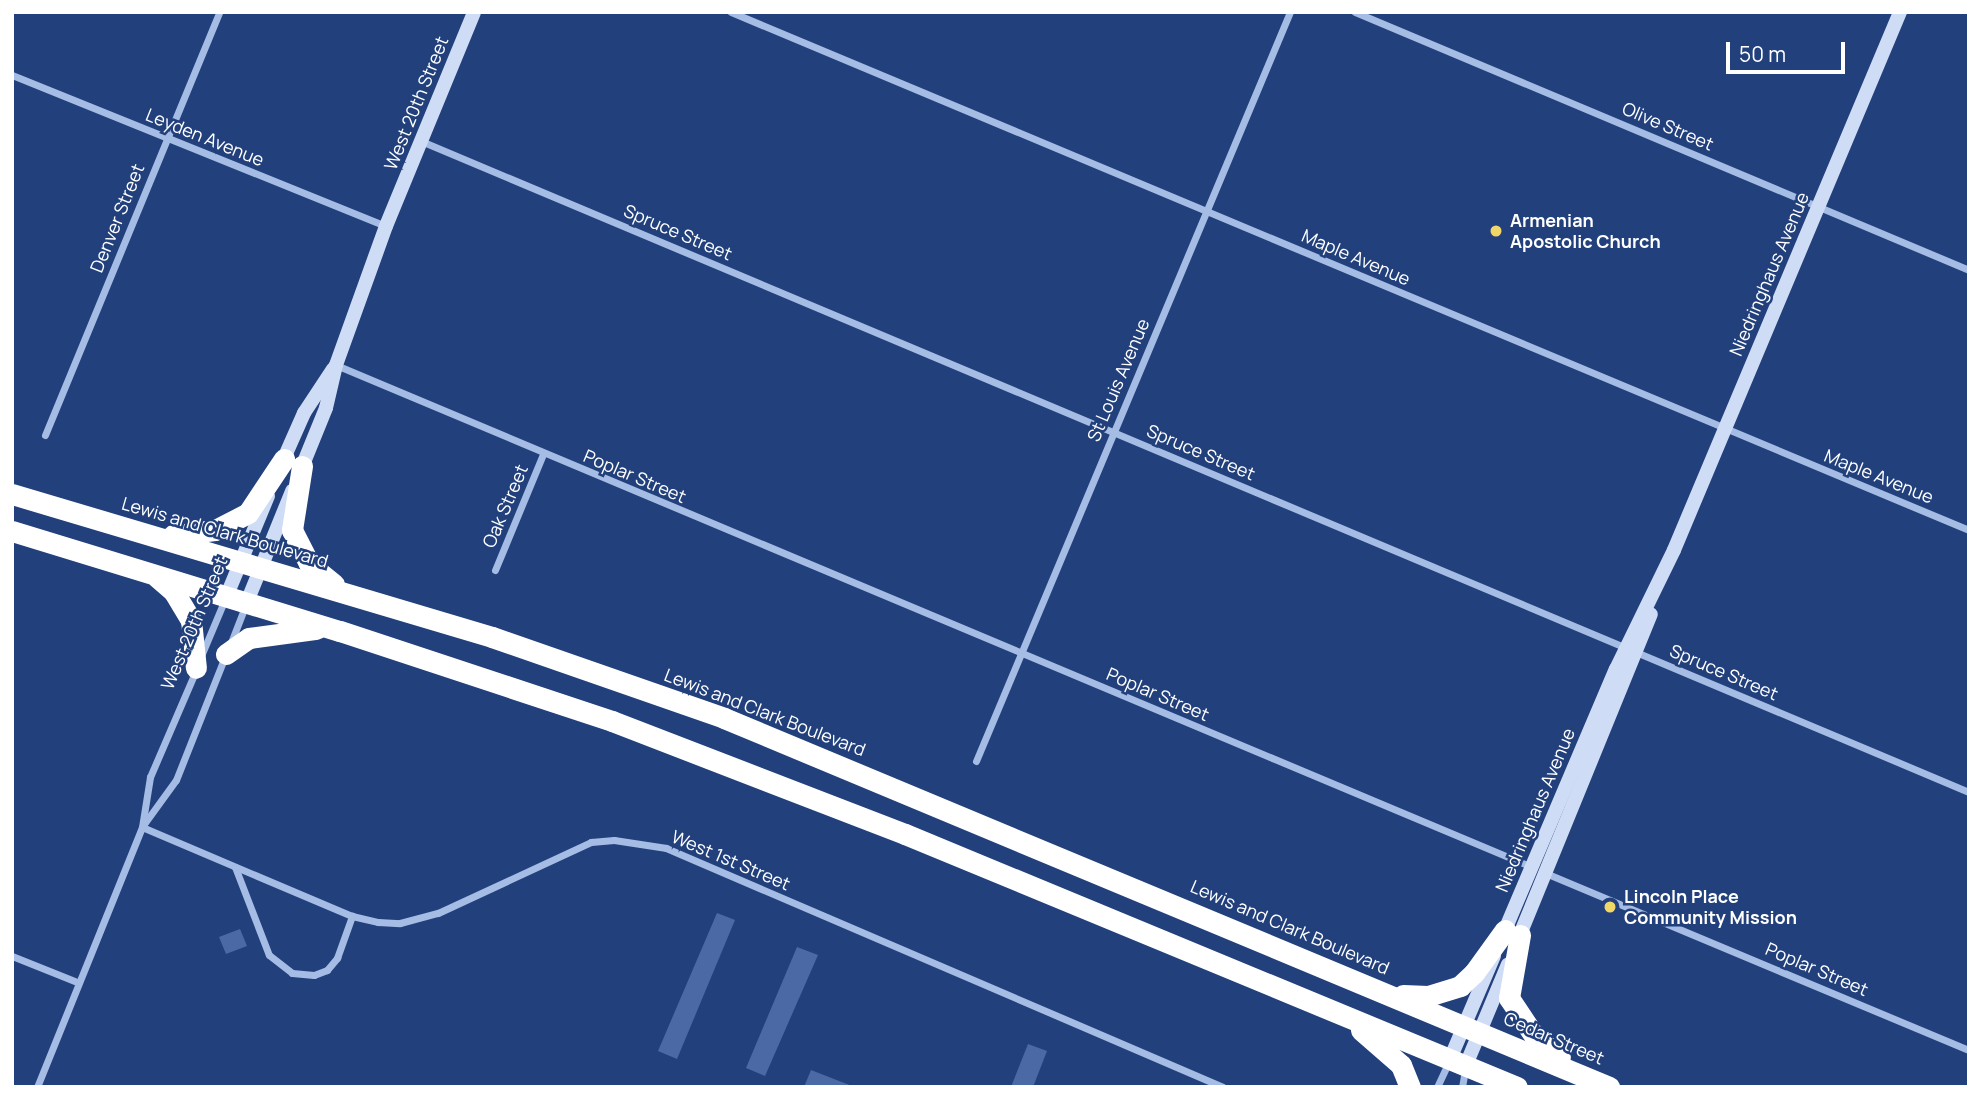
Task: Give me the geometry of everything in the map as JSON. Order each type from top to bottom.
[{"type":"highway","points":[[156,535],[188,535],[232,523],[247,513],[293,462]]},
{"type":"highway","points":[[293,462],[292,530],[298,549],[326,579],[351,593]]},
{"type":"highway","name":"Lewis and Clark Boulevard","points":[[12,494],[351,593],[716,716],[1472,1028]]},
{"type":"highway","points":[[12,531],[340,631],[763,778],[1517,1087]]},
{"type":"highway","points":[[153,573],[174,592],[191,620],[196,668]]},
{"type":"highway","points":[[226,654],[249,638],[280,631],[340,631]]},
{"type":"highway","points":[[1391,994],[1428,996],[1460,986],[1513,933]]},
{"type":"highway","points":[[1513,933],[1508,981],[1513,1010],[1535,1037],[1587,1077]]},
{"type":"highway","points":[[1340,1014],[1387,1050],[1401,1065],[1409,1087]]},
{"type":"highway","name":"Cedar Street","points":[[1472,1028],[1609,1087]]},
{"type":"street","name":"Denver Street","points":[[45,436],[219,12]]},
{"type":"street","name":"West 20th Street","points":[[142,827],[150,776],[196,668],[237,598],[293,462],[304,413],[336,365],[387,226],[474,12]]},
{"type":"street","name":"Maple Avenue","points":[[731,12],[1969,530]]},
{"type":"street","name":"St Louis Avenue","points":[[976,761],[1290,12]]},
{"type":"street","name":"Olive Street","points":[[1355,12],[1969,270]]},
{"type":"street","name":"Niedringhaus Avenue","points":[[1437,1087],[1458,1062],[1513,933],[1546,873],[1632,651],[1900,12]]},
{"type":"street","name":"Leyden Avenue","points":[[12,75],[387,226]]},
{"type":"street","name":"Spruce Street","points":[[421,141],[1969,792]]},
{"type":"street","name":"Poplar Street","points":[[336,365],[1969,1050]]},
{"type":"street","name":"Oak Street","points":[[495,569],[543,454]]},
{"type":"street","name":"West 20th Street","points":[[37,1087],[77,982],[142,827],[176,780],[226,654],[237,598],[293,462]]},
{"type":"street","name":"Niedringhaus Avenue","points":[[1513,933],[1532,867],[1632,651]]},
{"type":"street","name":"West 1st Street","points":[[142,827],[352,916],[378,922],[419,920],[568,849],[614,840],[666,848],[1223,1087]]},
{"type":"street","points":[[235,867],[269,955],[292,973],[314,975],[327,970],[337,958],[352,916]]},
{"type":"street","points":[[12,956],[77,982]]},
{"type":"street","name":"Niedringhaus Avenue","points":[[1458,1062],[1462,1087]]},
{"type":"building","points":[[717,913],[735,920],[677,1059],[658,1051]]},
{"type":"building","points":[[240,929],[247,946],[226,954],[219,937]]},
{"type":"building","points":[[797,947],[818,955],[765,1076],[746,1068]]},
{"type":"building","points":[[1028,1044],[1047,1051],[1033,1087],[1011,1087]]},
{"type":"building","points":[[811,1070],[852,1086],[852,1087],[804,1087]]},
{"type":"place","name":"Armenian Apostolic Church","points":[[1496,231]]},
{"type":"place","name":"Lincoln Place Community Mission","points":[[1610,907]]}]
